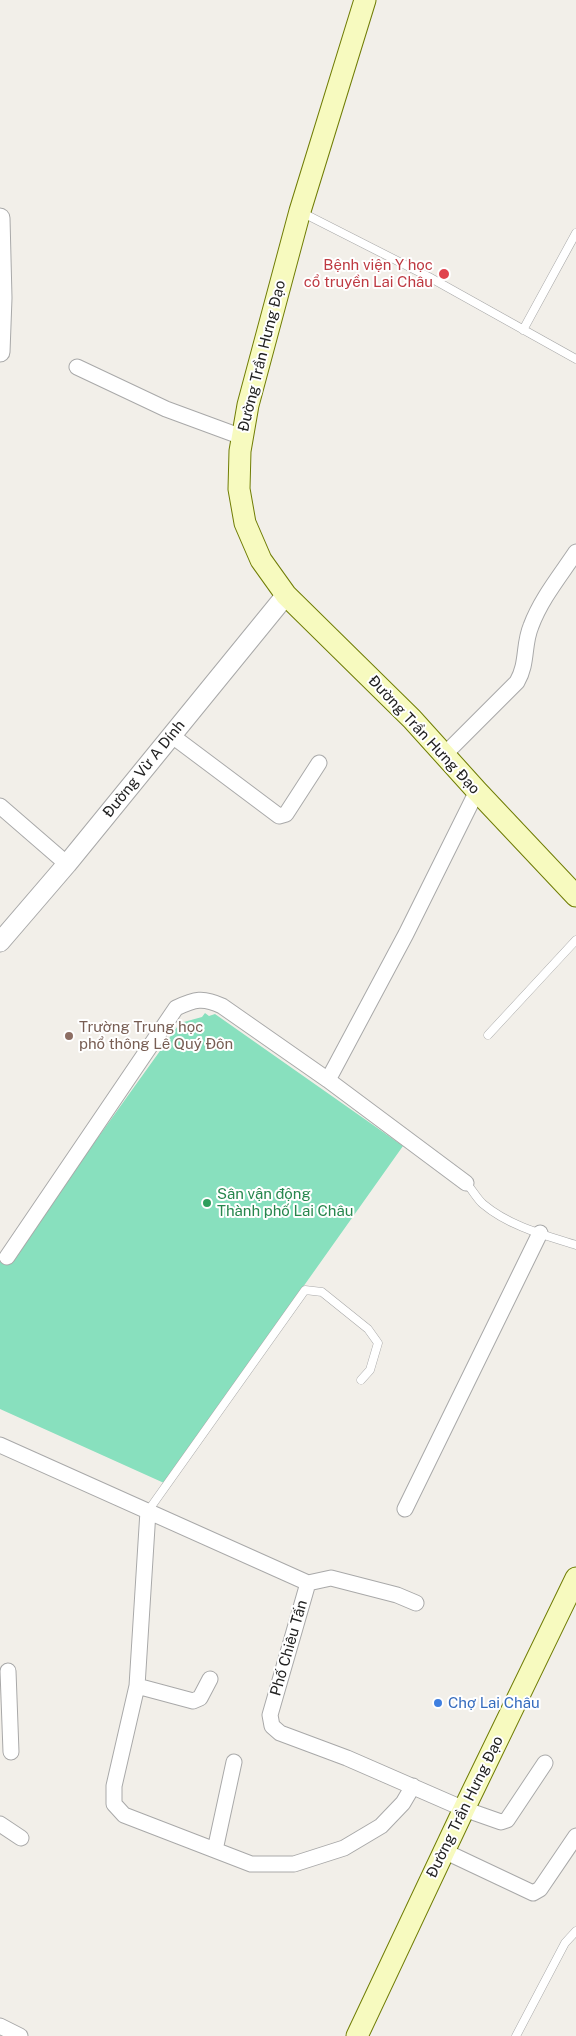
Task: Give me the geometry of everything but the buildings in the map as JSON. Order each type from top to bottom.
[{"type":"main road","name":"Đường Trần Hưng Đạo","points":[[365,0],[300,211],[248,405],[242,438],[239,489],[245,523],[261,560],[286,595],[412,719],[576,896]]},
{"type":"main road","name":"Đường Trần Hưng Đạo","points":[[362,2035],[444,1851],[576,1578]]},
{"type":"street","points":[[0,218],[2,298],[0,352]]},
{"type":"street","points":[[77,367],[166,409],[242,438]]},
{"type":"street","points":[[444,754],[517,682],[524,671],[530,628],[545,598],[576,552]]},
{"type":"street","name":"Đường Vừ A Dính","points":[[0,942],[67,864],[286,595]]},
{"type":"street","points":[[171,735],[279,816],[286,814],[319,763]]},
{"type":"street","points":[[328,1080],[406,934],[477,791]]},
{"type":"street","points":[[0,806],[67,864]]},
{"type":"street","points":[[7,1257],[176,1008],[191,1001],[207,999],[222,1006],[328,1080],[466,1183]]},
{"type":"street","points":[[405,1509],[540,1233]]},
{"type":"street","name":"Phố Chiêu Tấn","points":[[0,1445],[308,1584],[270,1715],[272,1726],[280,1733],[413,1786],[464,1809],[501,1822],[507,1820],[545,1763]]},
{"type":"street","points":[[148,1511],[137,1686],[114,1786],[114,1804],[124,1815],[251,1864],[294,1864],[344,1848],[381,1826],[403,1803],[413,1786]]},
{"type":"street","points":[[308,1584],[331,1578],[397,1595],[416,1603]]},
{"type":"street","points":[[8,1671],[4,1718],[11,1752]]},
{"type":"street","points":[[137,1686],[193,1700],[200,1698],[210,1679]]},
{"type":"street","points":[[215,1850],[234,1762]]},
{"type":"street","points":[[0,1824],[21,1838]]},
{"type":"street","points":[[444,1851],[533,1894],[540,1889],[576,1836]]},
{"type":"street","points":[[0,2026],[20,2036]]},
{"type":"lane","points":[[300,211],[430,277],[576,359]]},
{"type":"lane","points":[[523,330],[576,233]]},
{"type":"lane","points":[[488,1035],[576,940]]},
{"type":"lane","points":[[466,1183],[481,1203],[501,1217],[576,1246]]},
{"type":"lane","points":[[148,1511],[305,1290],[322,1292],[368,1329],[378,1343],[370,1370],[361,1380]]},
{"type":"lane","points":[[516,2036],[565,1943],[576,1931]]},
{"type":"green space","name":"Sân vận động Thành phố Lai Châu","points":[[205,1013],[209,1016],[215,1014],[403,1146],[164,1483],[0,1409],[0,1260],[8,1263],[180,1023],[202,1017]]},
{"type":"place","name":"Bệnh viện Y học cổ truyền Lai Châu","points":[[444,274]]},
{"type":"place","name":"Trường Trung học phổ thông Lê Quý Đôn","points":[[69,1036]]},
{"type":"place","name":"Sân vận động Thành phố Lai Châu","points":[[207,1203]]},
{"type":"place","name":"Chợ Lai Châu","points":[[438,1703]]}]
